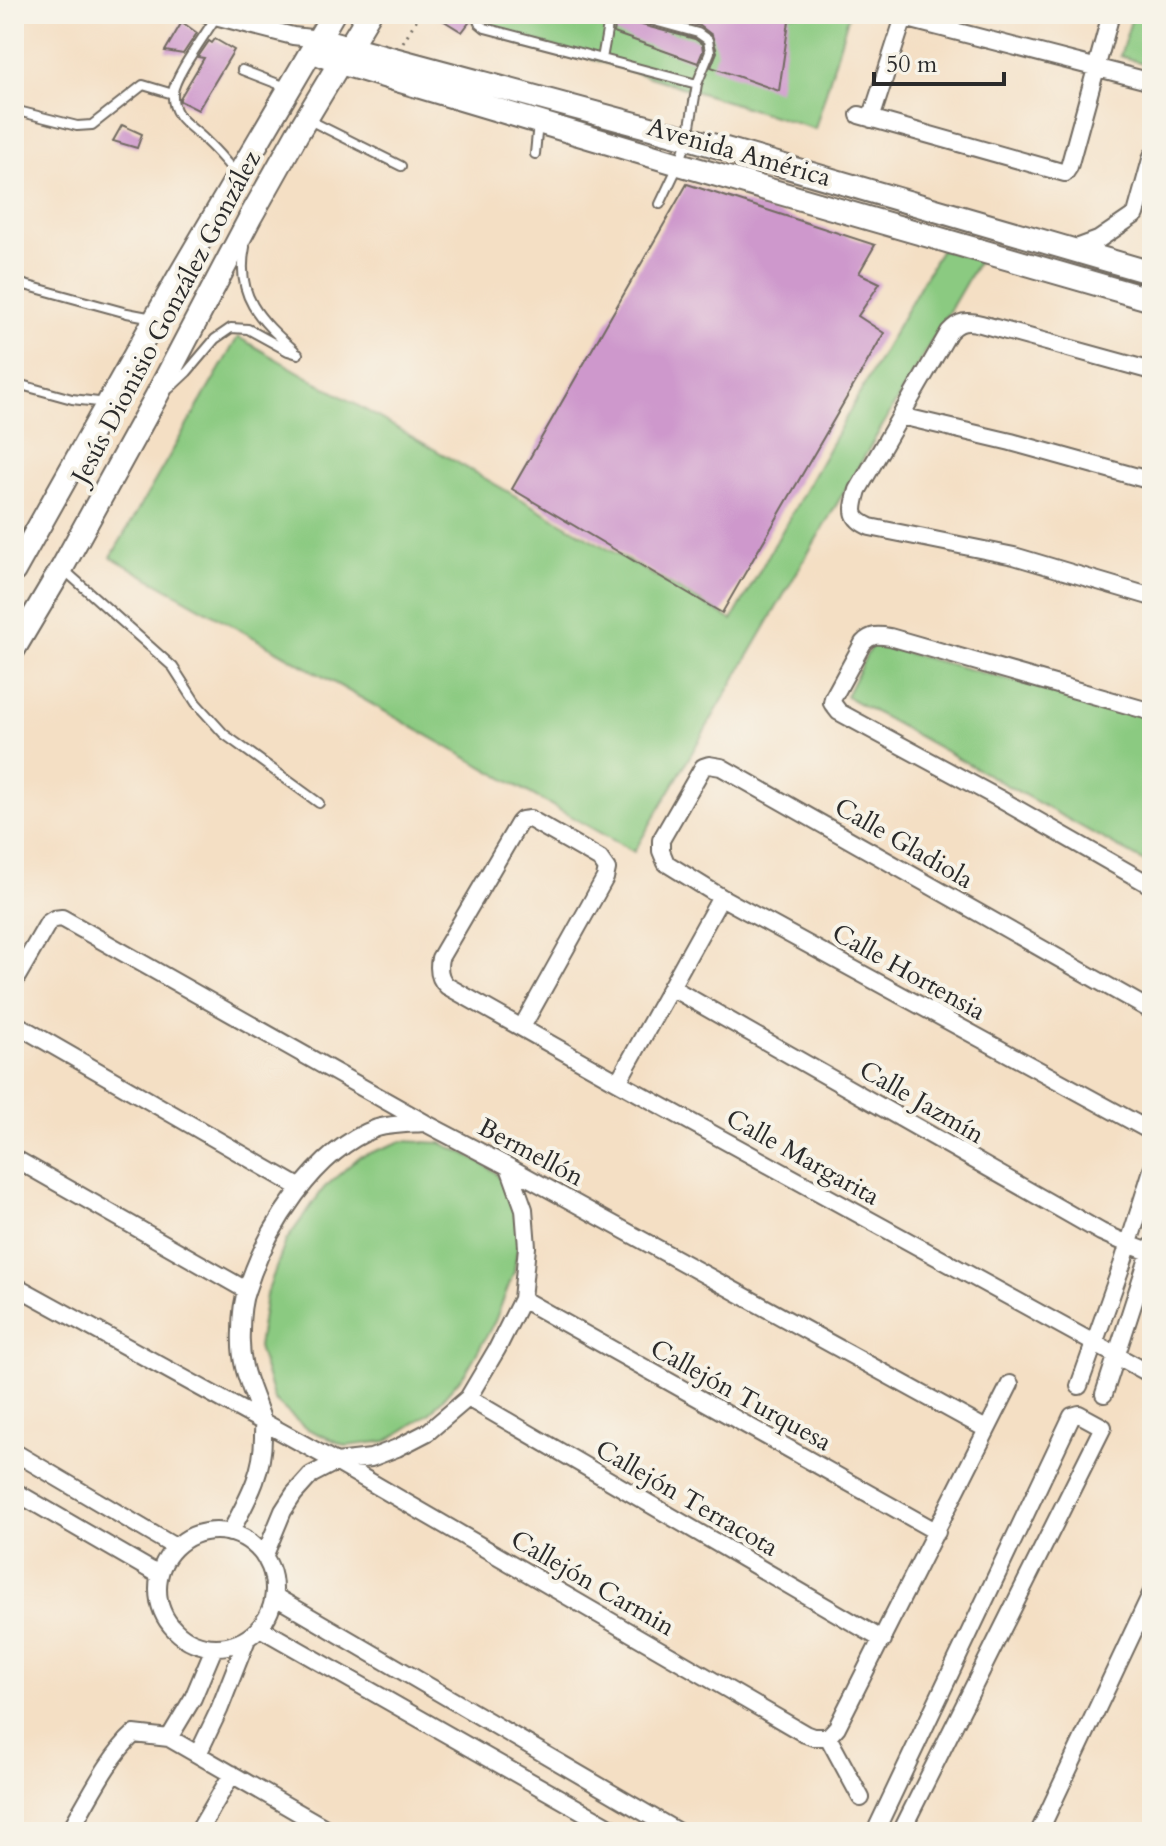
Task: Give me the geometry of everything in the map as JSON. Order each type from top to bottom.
[{"type":"main road","points":[[14,571],[21,545],[108,403],[333,14]]},
{"type":"main road","name":"Jesús Dionisio González González","points":[[14,649],[156,397],[251,216],[369,14]]},
{"type":"main road","name":"Avenida América","points":[[316,45],[538,122],[1152,300]]},
{"type":"main road","name":"Avenida América","points":[[345,56],[393,59],[688,138],[1152,273]]},
{"type":"main road","points":[[905,229],[915,221],[916,213],[910,203]]},
{"type":"main road","points":[[947,241],[942,236],[941,228],[950,215]]},
{"type":"street","points":[[1111,14],[1097,68],[1069,167],[1062,174],[865,117],[904,16],[1097,68],[1152,82]]},
{"type":"street","points":[[212,15],[316,45]]},
{"type":"street","points":[[1071,250],[1144,217],[1152,156]]},
{"type":"street","points":[[1152,371],[981,324],[968,321],[955,325],[858,490],[854,509],[854,517],[870,527],[1014,556],[1152,597]]},
{"type":"street","points":[[901,416],[1011,442],[1152,481]]},
{"type":"street","points":[[1152,712],[877,635],[863,643],[832,703],[843,714],[1152,886]]},
{"type":"street","name":"Calle Gladiola","points":[[661,840],[703,767],[721,767],[1152,1011]]},
{"type":"street","name":"Calle Margarita","points":[[522,1027],[605,878],[607,869],[600,859],[530,819],[519,823],[440,958],[440,972],[447,986],[1152,1375]]},
{"type":"street","name":"Calle Hortensia","points":[[661,840],[666,863],[721,897],[1152,1132]]},
{"type":"street","points":[[618,1082],[721,897]]},
{"type":"street","name":"Bermellón","points":[[14,982],[48,923],[62,918],[425,1123],[986,1429]]},
{"type":"street","name":"Calle Jazmín","points":[[672,988],[1101,1232],[1151,1250]]},
{"type":"street","points":[[14,1023],[299,1187]]},
{"type":"street","points":[[230,1533],[254,1489],[261,1467],[263,1422],[242,1363],[240,1334],[246,1290],[276,1225],[299,1187],[325,1161],[357,1138],[379,1128],[425,1123]]},
{"type":"street","points":[[14,1158],[246,1290]]},
{"type":"street","points":[[264,1557],[283,1511],[311,1475],[336,1462],[371,1458],[397,1448],[428,1432],[468,1398],[522,1299],[527,1247],[524,1209],[509,1167]]},
{"type":"street","points":[[1079,1386],[1152,1170]]},
{"type":"street","points":[[1104,1394],[1151,1250]]},
{"type":"street","name":"Callejón Carmin","points":[[14,1285],[336,1462],[805,1734],[828,1737]]},
{"type":"street","name":"Callejón Turquesa","points":[[522,1299],[937,1532]]},
{"type":"street","points":[[861,1798],[828,1737],[837,1727],[883,1640],[1010,1384]]},
{"type":"street","name":"Callejón Terracota","points":[[468,1398],[883,1640]]},
{"type":"street","points":[[875,1832],[1072,1416],[1076,1414],[1103,1427],[901,1832]]},
{"type":"street","points":[[14,1452],[175,1547]]},
{"type":"street","points":[[14,1491],[159,1575]]},
{"type":"street","points":[[210,1531],[230,1533],[255,1546],[264,1557],[274,1583],[271,1608],[260,1628],[247,1639],[231,1646],[214,1648],[197,1645],[169,1625],[157,1593],[159,1575],[175,1547],[191,1536],[210,1531]]},
{"type":"street","points":[[1039,1832],[1152,1592]]},
{"type":"street","points":[[274,1596],[678,1832]]},
{"type":"street","points":[[260,1628],[619,1832]]},
{"type":"street","points":[[198,1754],[247,1639]]},
{"type":"street","points":[[169,1738],[193,1698],[214,1648]]},
{"type":"street","points":[[69,1832],[125,1742],[134,1734],[169,1738],[332,1832]]},
{"type":"street","points":[[198,1832],[232,1774]]},
{"type":"lane","points":[[476,14],[485,28],[697,84]]},
{"type":"lane","points":[[602,59],[610,14]]},
{"type":"lane","points":[[629,14],[698,33],[708,40],[710,52],[697,84],[688,138],[660,204]]},
{"type":"lane","points":[[212,15],[177,80],[173,94],[175,108],[182,121],[205,139],[238,175]]},
{"type":"lane","points":[[242,70],[290,89]]},
{"type":"lane","points":[[14,110],[77,126],[92,125],[143,85],[173,94]]},
{"type":"lane","points":[[307,118],[401,166]]},
{"type":"lane","points":[[535,154],[538,122]]},
{"type":"lane","points":[[156,397],[171,387],[215,339],[231,328],[248,329],[298,354],[271,331],[243,284],[242,260],[251,216]]},
{"type":"lane","points":[[14,282],[155,318]]},
{"type":"lane","points":[[14,383],[72,399],[108,403]]},
{"type":"lane","points":[[62,568],[173,667],[196,703],[224,734],[319,803]]},
{"type":"path","points":[[393,59],[420,14]]},
{"type":"green space","points":[[449,14],[849,14],[815,129]]},
{"type":"green space","points":[[1133,14],[1152,14],[1152,66],[1120,56]]},
{"type":"green space","points":[[941,249],[979,260],[634,852],[111,557],[238,337],[732,620]]},
{"type":"green space","points":[[872,644],[1152,717],[1152,866],[846,696]]},
{"type":"green space","points":[[402,1141],[441,1143],[495,1172],[514,1201],[519,1238],[514,1272],[495,1321],[466,1372],[430,1413],[387,1441],[346,1446],[305,1428],[274,1400],[258,1347],[266,1295],[286,1241],[324,1188],[359,1157]]},
{"type":"building","points":[[433,14],[469,14],[471,20],[462,32]]},
{"type":"building","points":[[617,14],[622,14],[627,21],[695,39],[702,44],[703,51],[698,63],[614,33]]},
{"type":"building","points":[[655,14],[790,14],[779,91],[711,67],[717,52],[712,35],[700,26]]},
{"type":"building","points":[[182,22],[197,33],[183,54],[165,51]]},
{"type":"building","points":[[215,39],[234,50],[198,110],[180,101],[180,98],[204,58],[198,57],[209,41],[212,43]]},
{"type":"building","points":[[122,125],[142,134],[137,148],[113,141]]},
{"type":"building","points":[[687,184],[875,245],[859,273],[880,283],[858,316],[884,333],[722,613],[512,489]]}]
